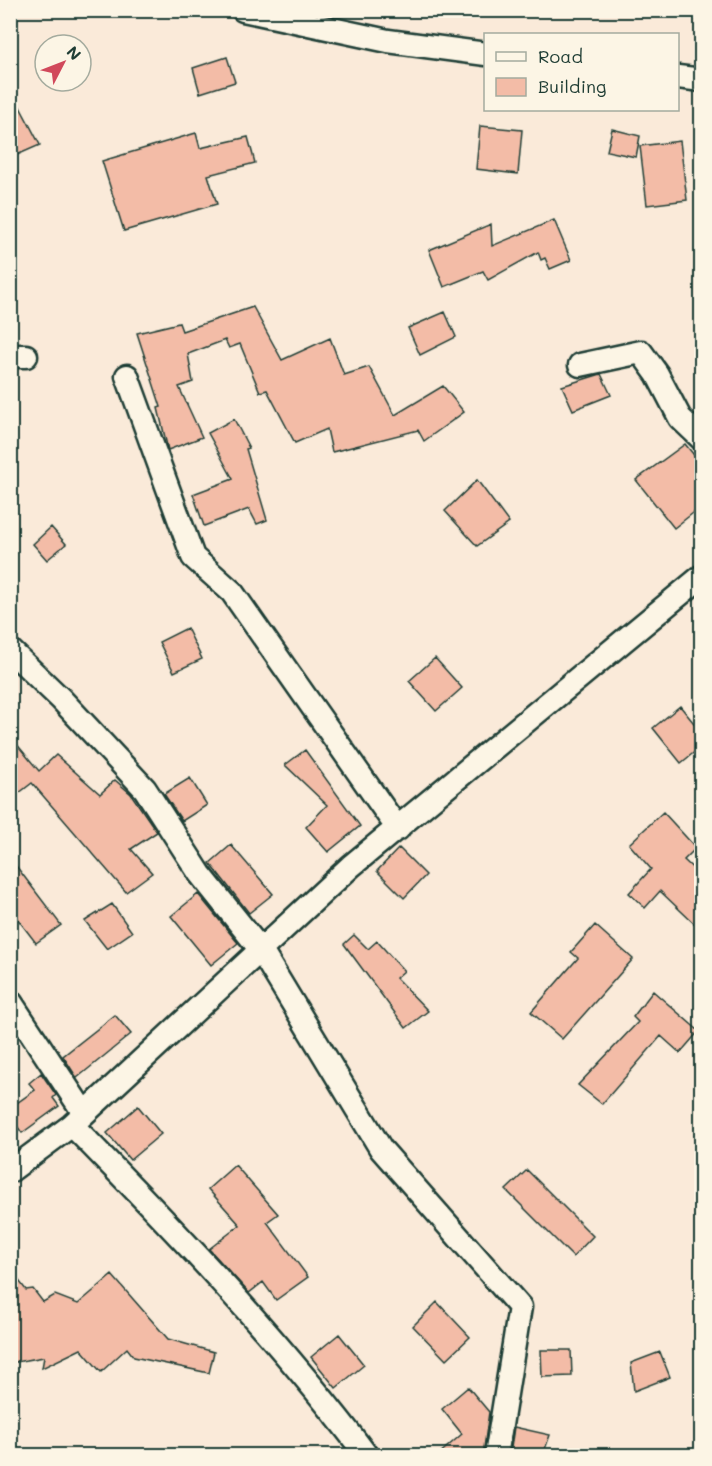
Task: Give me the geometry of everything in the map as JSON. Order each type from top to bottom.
[{"type":"street","points":[[243,10],[388,41],[484,54]]},
{"type":"street","points":[[679,77],[702,80]]},
{"type":"street","points":[[580,365],[641,352],[657,374],[680,418],[702,439]]},
{"type":"street","points":[[127,376],[194,556],[232,592],[398,829]]},
{"type":"street","points":[[10,1171],[78,1119],[351,866],[702,576]]},
{"type":"street","points":[[10,650],[61,699],[145,789],[200,874],[260,949],[381,1149],[520,1307],[496,1455]]},
{"type":"street","points":[[10,1001],[78,1119],[323,1397],[368,1455]]},
{"type":"building","points":[[227,57],[235,82],[200,93],[193,68]]},
{"type":"building","points":[[10,88],[40,145],[10,158]]},
{"type":"building","points":[[480,126],[522,130],[518,174],[476,169]]},
{"type":"building","points":[[612,129],[640,136],[636,157],[607,151]]},
{"type":"building","points":[[196,133],[200,148],[248,137],[255,163],[208,175],[217,204],[124,231],[102,161]]},
{"type":"building","points":[[680,141],[687,200],[647,205],[640,146]]},
{"type":"building","points":[[554,220],[571,260],[550,269],[545,258],[541,260],[538,252],[488,280],[483,271],[444,287],[429,250],[491,224],[492,246]]},
{"type":"building","points":[[253,307],[282,360],[330,338],[344,375],[369,367],[395,415],[443,386],[464,412],[424,441],[418,430],[332,452],[327,429],[295,443],[267,390],[260,392],[240,344],[229,348],[225,340],[188,354],[193,382],[179,387],[202,437],[168,450],[158,408],[161,407],[137,333],[179,323],[182,331]]},
{"type":"building","points":[[445,312],[456,337],[420,355],[408,328]]},
{"type":"building","points":[[601,374],[611,395],[573,410],[562,386]]},
{"type":"building","points":[[234,419],[249,448],[246,449],[267,520],[257,524],[249,509],[204,526],[193,494],[233,479],[208,433]]},
{"type":"building","points":[[685,444],[702,465],[702,506],[674,528],[636,480]]},
{"type":"building","points":[[477,480],[509,523],[477,546],[445,511]]},
{"type":"building","points":[[51,527],[66,544],[47,560],[33,544]]},
{"type":"building","points":[[187,628],[202,659],[174,672],[159,642]]},
{"type":"building","points":[[435,658],[462,688],[436,711],[409,681]]},
{"type":"building","points":[[680,706],[702,733],[702,746],[681,763],[653,728]]},
{"type":"building","points":[[10,736],[39,771],[56,755],[100,794],[115,780],[131,794],[157,832],[131,849],[152,873],[126,892],[32,783],[10,800]]},
{"type":"building","points":[[305,750],[360,826],[328,852],[306,827],[327,805],[285,765]]},
{"type":"building","points":[[190,778],[207,805],[182,821],[164,794]]},
{"type":"building","points":[[663,812],[696,848],[684,860],[702,877],[702,931],[660,891],[645,908],[629,893],[651,869],[629,844]]},
{"type":"building","points":[[231,845],[273,894],[249,913],[210,863]]},
{"type":"building","points":[[399,848],[426,875],[404,898],[377,871]]},
{"type":"building","points":[[10,858],[61,925],[36,943],[10,909]]},
{"type":"building","points":[[198,894],[238,943],[211,965],[171,916]]},
{"type":"building","points":[[112,904],[132,932],[107,949],[85,921]]},
{"type":"building","points":[[595,925],[633,959],[562,1039],[531,1012],[578,958],[571,952]]},
{"type":"building","points":[[354,935],[368,949],[377,941],[404,971],[396,978],[428,1011],[406,1028],[344,944]]},
{"type":"building","points":[[653,991],[699,1031],[680,1053],[661,1036],[602,1104],[578,1085],[638,1022],[633,1017]]},
{"type":"building","points":[[115,1015],[131,1034],[77,1078],[63,1056]]},
{"type":"building","points":[[41,1073],[56,1095],[53,1098],[59,1106],[22,1133],[10,1116],[10,1108],[35,1090],[29,1083]]},
{"type":"building","points":[[138,1106],[161,1134],[130,1160],[107,1133]]},
{"type":"building","points":[[235,1165],[278,1214],[267,1222],[308,1277],[276,1300],[263,1282],[249,1293],[209,1249],[240,1225],[208,1189]]},
{"type":"building","points":[[527,1170],[593,1236],[573,1257],[506,1190]]},
{"type":"building","points":[[10,1269],[26,1290],[33,1289],[43,1302],[55,1295],[78,1304],[112,1275],[168,1339],[214,1352],[209,1373],[134,1357],[127,1348],[101,1372],[81,1349],[42,1368],[44,1357],[10,1363]]},
{"type":"building","points":[[437,1302],[470,1337],[446,1360],[413,1326]]},
{"type":"building","points":[[339,1334],[364,1365],[336,1388],[311,1357]]},
{"type":"building","points":[[541,1350],[571,1350],[572,1376],[542,1377]]},
{"type":"building","points":[[660,1352],[670,1377],[634,1391],[631,1363]]},
{"type":"building","points":[[468,1387],[489,1412],[483,1455],[438,1455],[462,1434],[442,1409]]},
{"type":"building","points":[[514,1427],[550,1435],[543,1455],[510,1455]]}]
